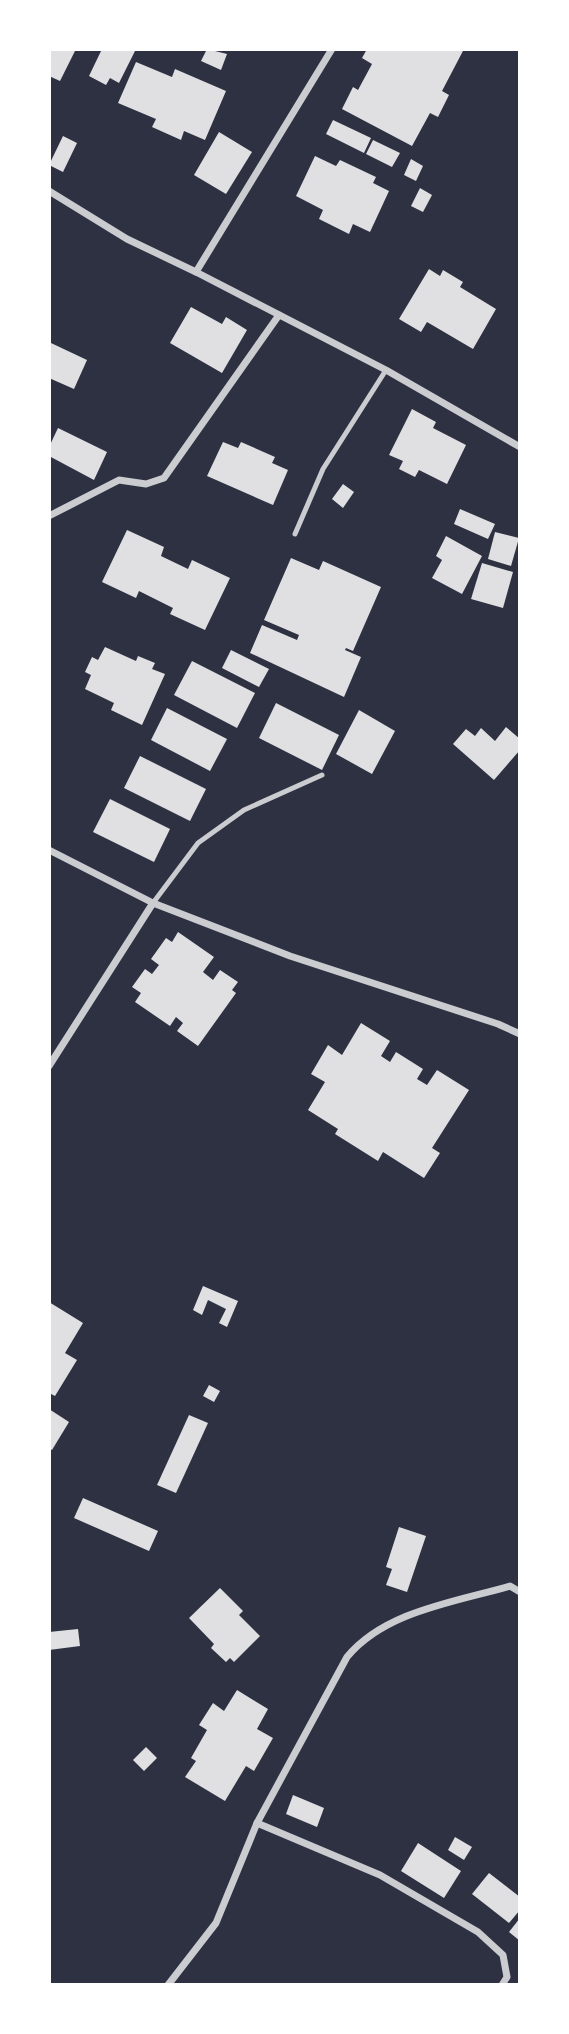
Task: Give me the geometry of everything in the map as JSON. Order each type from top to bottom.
[{"type":"street","points":[[196,272],[332,49]]},
{"type":"street","points":[[49,191],[127,239],[386,370],[520,445]]},
{"type":"street","points":[[49,516],[119,480],[146,484],[164,478],[279,315]]},
{"type":"street","points":[[49,850],[153,903],[290,956],[498,1024],[520,1034]]},
{"type":"street","points":[[49,1066],[153,903]]},
{"type":"street","points":[[168,1985],[216,1923],[257,1823],[347,1657],[360,1641],[378,1628],[430,1609],[510,1586],[520,1592]]},
{"type":"street","points":[[257,1823],[380,1875],[478,1933],[503,1955],[507,1977],[502,1985]]},
{"type":"lane","points":[[295,534],[323,469],[386,370]]},
{"type":"lane","points":[[153,903],[198,843],[244,810],[322,775]]},
{"type":"building","points":[[49,49],[76,49],[60,81],[49,76]]},
{"type":"building","points":[[102,49],[136,49],[119,83],[110,78],[106,85],[89,76]]},
{"type":"building","points":[[207,49],[227,54],[221,70],[201,61]]},
{"type":"building","points":[[367,49],[464,49],[442,91],[449,95],[438,117],[430,113],[412,146],[342,109],[353,87],[358,90],[372,64],[362,58]]},
{"type":"building","points":[[136,62],[172,77],[175,69],[226,91],[205,140],[184,131],[181,140],[152,127],[156,119],[118,103]]},
{"type":"building","points":[[333,120],[371,138],[364,153],[326,134]]},
{"type":"building","points":[[219,132],[252,152],[226,194],[194,175]]},
{"type":"building","points":[[63,136],[77,143],[63,172],[49,165]]},
{"type":"building","points":[[373,140],[400,153],[392,167],[366,154]]},
{"type":"building","points":[[315,156],[336,166],[340,160],[376,177],[373,183],[389,191],[370,232],[353,224],[349,234],[319,219],[323,210],[296,196]]},
{"type":"building","points":[[411,159],[423,166],[416,181],[404,175]]},
{"type":"building","points":[[420,188],[432,195],[423,212],[411,206]]},
{"type":"building","points":[[429,269],[440,276],[443,270],[463,282],[460,287],[496,309],[473,349],[427,322],[421,332],[399,319]]},
{"type":"building","points":[[191,307],[222,324],[226,317],[247,330],[222,373],[170,343]]},
{"type":"building","points":[[51,343],[87,360],[74,389],[49,378]]},
{"type":"building","points":[[412,409],[436,422],[433,428],[466,445],[447,484],[419,470],[415,477],[399,469],[403,461],[389,455]]},
{"type":"building","points":[[58,428],[107,452],[94,480],[49,456],[49,447]]},
{"type":"building","points":[[223,442],[238,448],[241,442],[275,457],[272,463],[288,470],[273,505],[207,476]]},
{"type":"building","points":[[343,484],[354,492],[343,508],[332,499]]},
{"type":"building","points":[[460,509],[495,524],[488,539],[454,524]]},
{"type":"building","points":[[127,530],[164,547],[161,556],[188,569],[192,560],[230,578],[205,630],[170,614],[173,608],[139,591],[136,598],[102,582]]},
{"type":"building","points":[[495,532],[519,538],[511,566],[488,559]]},
{"type":"building","points":[[446,536],[482,556],[462,594],[432,578],[442,560],[436,556]]},
{"type":"building","points":[[291,558],[319,570],[323,561],[381,587],[353,651],[346,648],[345,650],[361,657],[344,697],[250,653],[262,625],[297,640],[299,635],[264,620]]},
{"type":"building","points":[[482,563],[513,572],[503,608],[471,599]]},
{"type":"building","points":[[105,647],[136,661],[138,656],[155,663],[152,669],[165,674],[142,725],[111,710],[114,703],[85,689],[91,675],[85,672],[92,657],[98,660]]},
{"type":"building","points":[[231,650],[269,669],[259,687],[222,668]]},
{"type":"building","points":[[192,661],[255,693],[237,728],[174,695]]},
{"type":"building","points":[[276,703],[339,735],[322,770],[259,738]]},
{"type":"building","points":[[167,708],[227,739],[210,771],[151,740]]},
{"type":"building","points":[[359,710],[395,731],[372,774],[336,754]]},
{"type":"building","points":[[506,727],[520,739],[520,750],[494,780],[453,744],[466,729],[475,736],[481,728],[495,741]]},
{"type":"building","points":[[140,756],[206,789],[190,821],[124,788]]},
{"type":"building","points":[[110,799],[170,829],[154,862],[93,832]]},
{"type":"building","points":[[178,932],[214,957],[203,972],[213,980],[220,970],[238,982],[232,990],[236,993],[198,1046],[177,1031],[183,1023],[176,1017],[170,1026],[135,1002],[141,993],[132,987],[145,969],[152,974],[159,965],[151,959],[166,938],[172,942]]},
{"type":"building","points":[[361,1023],[390,1041],[381,1056],[390,1062],[396,1052],[423,1069],[417,1079],[427,1085],[437,1070],[469,1090],[432,1148],[440,1153],[424,1178],[383,1152],[378,1161],[335,1134],[338,1129],[308,1110],[325,1082],[311,1074],[328,1045],[342,1055]]},
{"type":"building","points":[[203,1286],[238,1301],[227,1327],[219,1323],[226,1309],[208,1300],[202,1315],[193,1310]]},
{"type":"building","points":[[49,1302],[83,1323],[65,1353],[77,1360],[55,1396],[49,1393]]},
{"type":"building","points":[[209,1385],[220,1391],[214,1402],[203,1396]]},
{"type":"building","points":[[49,1409],[69,1422],[52,1450],[49,1448]]},
{"type":"building","points":[[189,1415],[208,1423],[176,1493],[157,1485]]},
{"type":"building","points":[[83,1498],[158,1531],[149,1551],[74,1518]]},
{"type":"building","points":[[399,1527],[426,1536],[407,1592],[386,1585],[392,1569],[386,1567]]},
{"type":"building","points":[[220,1588],[243,1611],[239,1615],[260,1636],[234,1662],[230,1658],[226,1662],[211,1648],[214,1644],[189,1618]]},
{"type":"building","points":[[78,1629],[80,1646],[49,1650],[49,1632]]},
{"type":"building","points":[[237,1690],[268,1709],[257,1729],[273,1738],[254,1771],[246,1766],[225,1801],[185,1777],[196,1761],[191,1758],[207,1730],[199,1725],[213,1703],[224,1711]]},
{"type":"building","points":[[146,1747],[157,1758],[144,1771],[133,1760]]},
{"type":"building","points":[[293,1795],[324,1808],[317,1827],[286,1814]]},
{"type":"building","points":[[455,1837],[472,1847],[464,1860],[448,1850]]},
{"type":"building","points":[[418,1843],[461,1871],[444,1898],[401,1871]]},
{"type":"building","points":[[489,1873],[520,1897],[520,1910],[509,1923],[472,1894]]},
{"type":"building","points":[[520,1918],[520,1941],[509,1932]]}]
